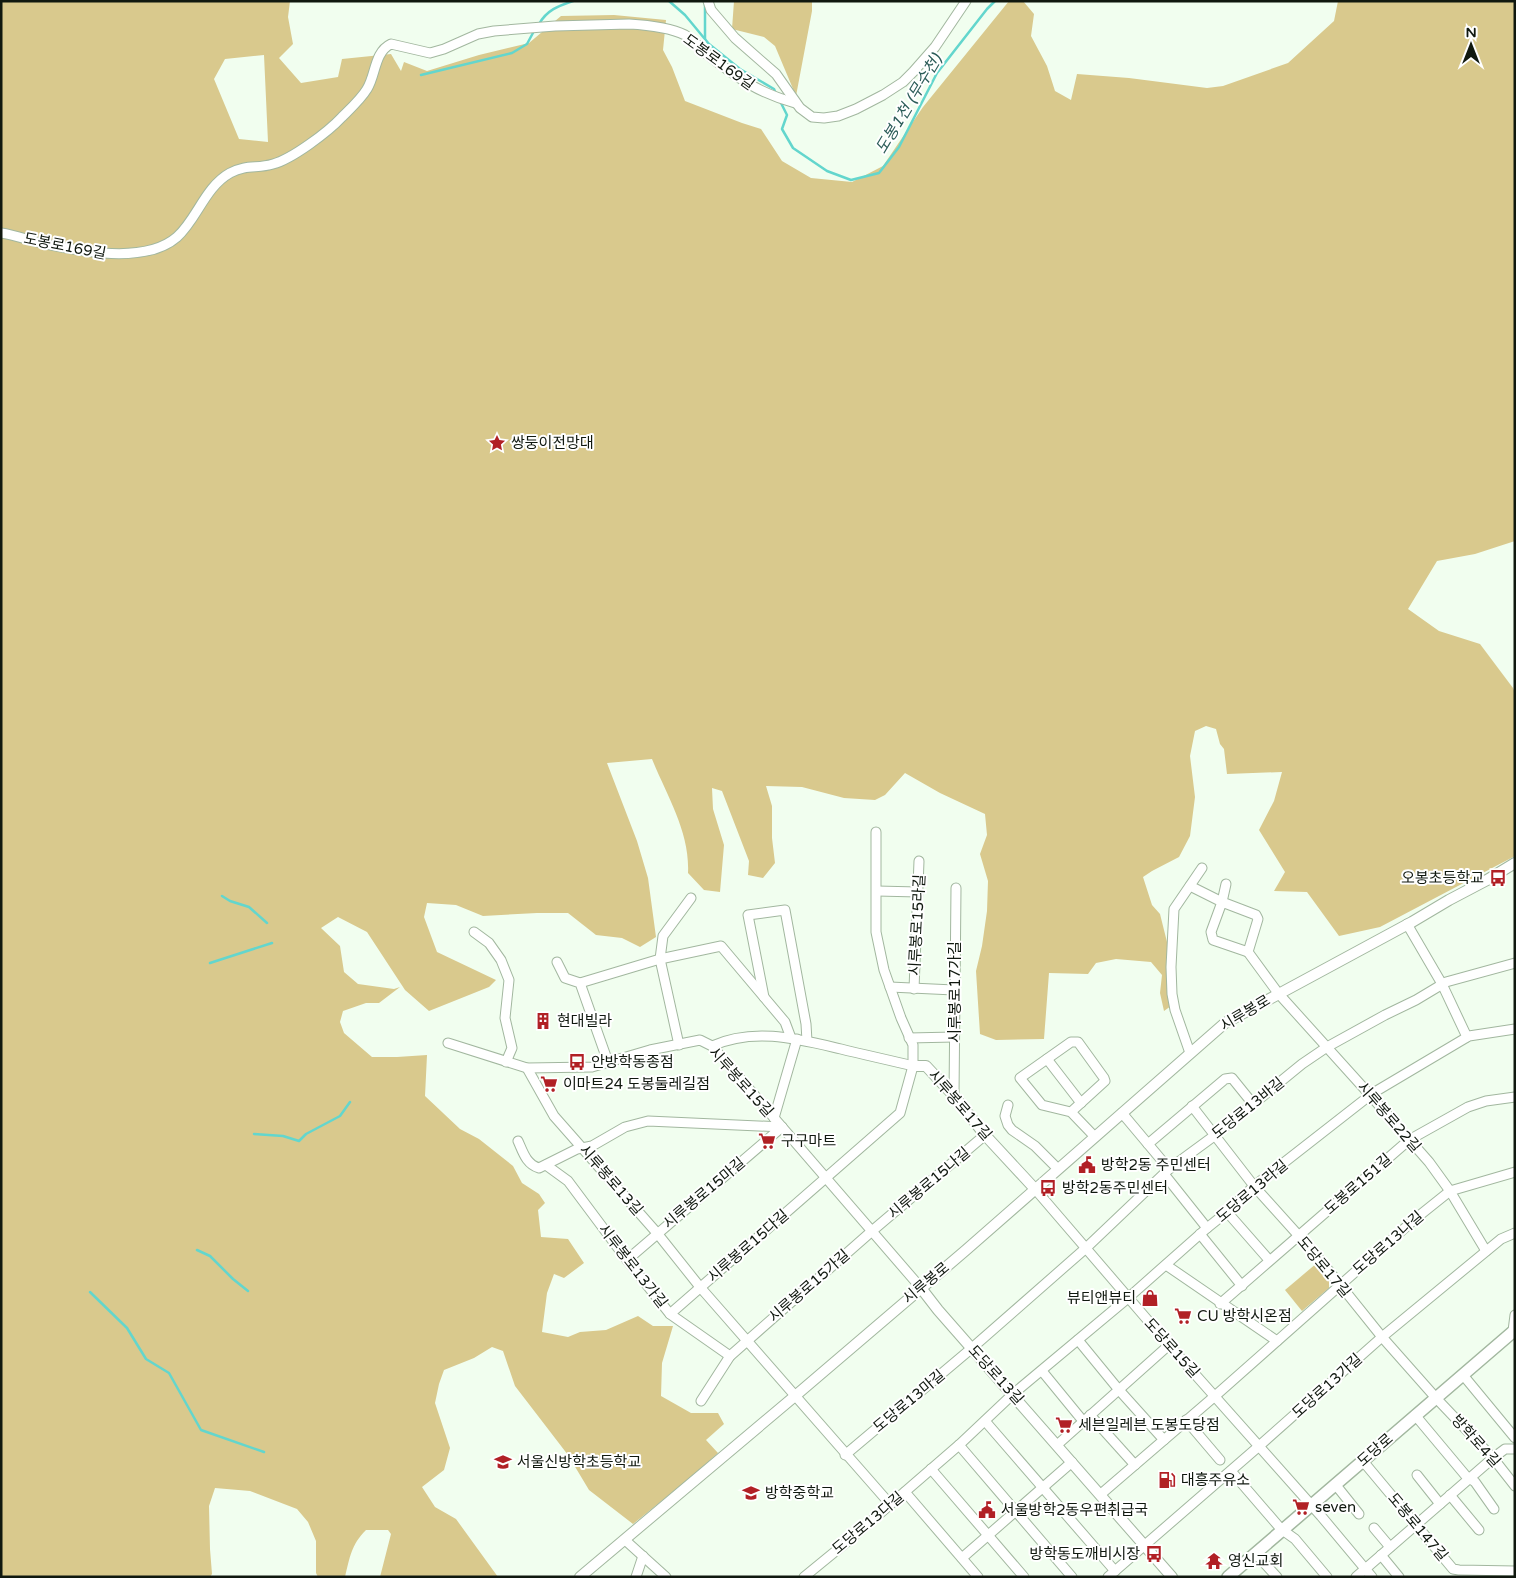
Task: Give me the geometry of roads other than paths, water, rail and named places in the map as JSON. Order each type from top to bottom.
[{"type":"main road","name":"도당로","points":[[1228,1577],[1281,1529],[1514,1331]]},
{"type":"street","name":"도봉로169길","points":[[708,1],[711,10],[735,38],[776,74],[793,102],[809,116],[818,118],[826,118],[848,112],[903,82],[914,72],[946,32],[966,1]]},
{"type":"street","name":"도봉로169길","points":[[1,233],[40,243],[115,255],[158,247],[177,237],[213,187],[228,174],[249,166],[275,164],[304,148],[341,118],[368,88],[382,51],[391,44],[430,53],[478,34],[511,29],[555,26],[644,25],[678,32],[687,36],[753,88],[793,102]]},
{"type":"street","name":"시루봉로15라길","points":[[826,1178],[900,1113],[913,1066],[913,1045],[884,970],[876,932],[876,832]]},
{"type":"street","name":"시루봉로15라길","points":[[914,988],[919,861]]},
{"type":"street","name":"시루봉로","points":[[580,1577],[921,1288],[1225,1023],[1408,924],[1515,863]]},
{"type":"street","points":[[1190,1053],[1175,1010],[1172,994],[1171,967],[1174,909],[1202,868]]},
{"type":"street","points":[[1190,886],[1222,902],[1256,915],[1258,919],[1248,952],[1213,940],[1211,937],[1211,932],[1222,902],[1226,884]]},
{"type":"street","name":"시루봉로17가길","points":[[954,1096],[956,888]]},
{"type":"street","points":[[877,891],[918,892]]},
{"type":"street","points":[[679,1045],[660,960],[663,936],[691,898]]},
{"type":"street","points":[[765,999],[748,916],[786,910],[806,1024],[807,1041]]},
{"type":"street","points":[[1408,924],[1442,984],[1467,1037]]},
{"type":"street","points":[[474,932],[490,943],[501,960],[509,980],[505,1018],[512,1048],[506,1062]]},
{"type":"street","points":[[557,962],[565,978],[580,983],[660,960],[721,946],[784,1022],[794,1038],[774,1118]]},
{"type":"street","name":"시루봉로","points":[[1248,952],[1278,993]]},
{"type":"street","name":"도당로13바길","points":[[972,1348],[1086,1248],[1166,1172],[1214,1136],[1302,1064],[1327,1047],[1446,982],[1515,963]]},
{"type":"street","points":[[580,983],[608,1062]]},
{"type":"street","name":"시루봉로15라길","points":[[890,988],[954,990]]},
{"type":"street","name":"시루봉로22길","points":[[1278,993],[1429,1162],[1450,1191],[1486,1251]]},
{"type":"street","name":"도당로13라길","points":[[1013,1394],[1128,1298],[1254,1186],[1370,1095],[1467,1037],[1515,1028]]},
{"type":"street","name":"시루봉로17길","points":[[712,1046],[737,1038],[761,1036],[794,1038],[913,1066],[926,1066],[1035,1189]]},
{"type":"street","points":[[910,1038],[954,1037]]},
{"type":"street","name":"시루봉로15길","points":[[448,1043],[527,1068],[592,1067],[650,1050],[700,1040],[712,1046],[921,1288]]},
{"type":"street","points":[[1071,1112],[1105,1081],[1078,1042],[1071,1042],[1020,1078],[1042,1105],[1071,1112],[1095,1137]]},
{"type":"street","points":[[1047,1059],[1080,1103]]},
{"type":"street","name":"시루봉로13길","points":[[527,1068],[554,1116],[657,1233],[700,1287]]},
{"type":"street","points":[[1148,1144],[1220,1082],[1229,1078],[1232,1078],[1253,1104]]},
{"type":"street","name":"도봉로151길","points":[[1220,1304],[1409,1140],[1468,1107],[1486,1101],[1515,1097]]},
{"type":"street","points":[[1008,1105],[1006,1116],[1008,1125],[1035,1146],[1058,1169]]},
{"type":"street","name":"도당로17길","points":[[1192,1106],[1254,1186],[1317,1256],[1382,1337],[1436,1398]]},
{"type":"street","points":[[1122,1112],[1148,1144],[1203,1231],[1242,1286]]},
{"type":"street","points":[[546,1165],[578,1149],[592,1146],[625,1127],[648,1121],[782,1127]]},
{"type":"street","name":"시루봉로15마길","points":[[627,1260],[782,1127]]},
{"type":"street","name":"시루봉로15나길","points":[[872,1231],[986,1135]]},
{"type":"street","name":"시루봉로13가길","points":[[518,1141],[528,1163],[539,1168],[546,1165],[568,1181],[670,1314],[730,1356]]},
{"type":"street","name":"도당로13나길","points":[[1100,1494],[1215,1396],[1415,1219],[1450,1191],[1515,1172]]},
{"type":"street","name":"시루봉로15다길","points":[[670,1314],[826,1178]]},
{"type":"street","name":"도당로15길","points":[[1035,1189],[1372,1577]]},
{"type":"street","points":[[1227,1212],[1269,1260]]},
{"type":"street","name":"시루봉로15가길","points":[[747,1341],[872,1231]]},
{"type":"street","name":"도당로13가길","points":[[1112,1574],[1382,1337],[1501,1239],[1515,1233]]},
{"type":"street","points":[[1166,1265],[1220,1304],[1277,1341]]},
{"type":"street","points":[[700,1287],[890,1504]]},
{"type":"street","name":"도당로13길","points":[[921,1288],[1172,1577]]},
{"type":"street","points":[[1514,1331],[1515,1315]]},
{"type":"street","points":[[1078,1340],[1119,1390],[1164,1440]]},
{"type":"street","points":[[701,1401],[730,1356],[747,1341]]},
{"type":"street","points":[[1057,1444],[1169,1345]]},
{"type":"street","name":"도당로13마길","points":[[845,1454],[972,1348]]},
{"type":"street","points":[[1042,1371],[1135,1465]]},
{"type":"street","points":[[1462,1375],[1515,1438]]},
{"type":"street","name":"도당로13다길","points":[[804,1577],[959,1445],[1013,1394]]},
{"type":"street","name":"방학로4길","points":[[1436,1398],[1493,1458],[1515,1486]]},
{"type":"street","points":[[1415,1415],[1466,1476],[1475,1482],[1494,1509]]},
{"type":"street","points":[[1186,1420],[1220,1460]]},
{"type":"street","points":[[985,1421],[1112,1574]]},
{"type":"street","points":[[959,1445],[1072,1577]]},
{"type":"street","points":[[1356,1577],[1493,1458],[1505,1449],[1515,1449]]},
{"type":"street","name":"도봉로147길","points":[[1362,1460],[1453,1569],[1454,1573],[1515,1570]]},
{"type":"street","points":[[962,1558],[1072,1462]]},
{"type":"street","points":[[931,1469],[1024,1577]]},
{"type":"street","points":[[1231,1471],[1281,1529],[1294,1539],[1327,1577]]},
{"type":"street","points":[[1417,1475],[1440,1504]]},
{"type":"street","points":[[1335,1484],[1359,1514]]},
{"type":"street","points":[[905,1492],[978,1577]]},
{"type":"street","points":[[1450,1495],[1479,1530]]},
{"type":"street","points":[[1374,1528],[1390,1547]]},
{"type":"street","points":[[625,1540],[666,1577]]},
{"type":"street","points":[[1255,1552],[1277,1577]]},
{"type":"street","points":[[1380,1555],[1399,1577]]},
{"type":"street","points":[[636,1577],[644,1556]]},
{"type":"waterway","name":"도봉1천 (무수천)","points":[[539,24],[553,9],[573,1]]},
{"type":"waterway","name":"도봉1천 (무수천)","points":[[669,1],[685,15],[709,44],[740,69],[774,89],[776,94]]},
{"type":"waterway","name":"도봉1천 (무수천)","points":[[780,101],[787,115],[782,129],[793,148],[827,171],[851,180],[879,173],[899,147],[937,73],[995,1]]},
{"type":"waterway","points":[[705,3],[705,39]]},
{"type":"waterway","name":"도봉1천 (무수천)","points":[[421,75],[512,53],[527,44],[534,31]]},
{"type":"waterway","points":[[222,896],[230,901],[249,907],[267,923]]},
{"type":"waterway","points":[[210,963],[272,943]]},
{"type":"waterway","points":[[254,1134],[283,1136],[299,1141],[306,1134],[340,1116],[350,1102]]},
{"type":"waterway","points":[[197,1250],[210,1256],[248,1291]]},
{"type":"waterway","points":[[90,1292],[127,1328],[146,1359],[169,1373],[201,1430],[264,1452]]},
{"type":"place","name":"쌍둥이전망대","points":[[497,443]]},
{"type":"place","name":"오봉초등학교","points":[[1498,878]]},
{"type":"place","name":"현대빌라","points":[[543,1021]]},
{"type":"place","name":"안방학동종점","points":[[577,1062]]},
{"type":"place","name":"이마트24 도봉둘레길점","points":[[549,1084]]},
{"type":"place","name":"구구마트","points":[[767,1141]]},
{"type":"place","name":"방학2동 주민센터","points":[[1087,1165]]},
{"type":"place","name":"방학2동주민센터","points":[[1048,1188]]},
{"type":"place","name":"뷰티앤뷰티","points":[[1150,1298]]},
{"type":"place","name":"CU 방학시온점","points":[[1183,1316]]},
{"type":"place","name":"세븐일레븐 도봉도당점","points":[[1064,1425]]},
{"type":"place","name":"서울신방학초등학교","points":[[503,1462]]},
{"type":"place","name":"대흥주유소","points":[[1167,1480]]},
{"type":"place","name":"방학중학교","points":[[751,1493]]},
{"type":"place","name":"seven","points":[[1301,1507]]},
{"type":"place","name":"서울방학2동우편취급국","points":[[987,1510]]},
{"type":"place","name":"방학동도깨비시장","points":[[1154,1554]]},
{"type":"place","name":"영신교회","points":[[1214,1561]]}]
